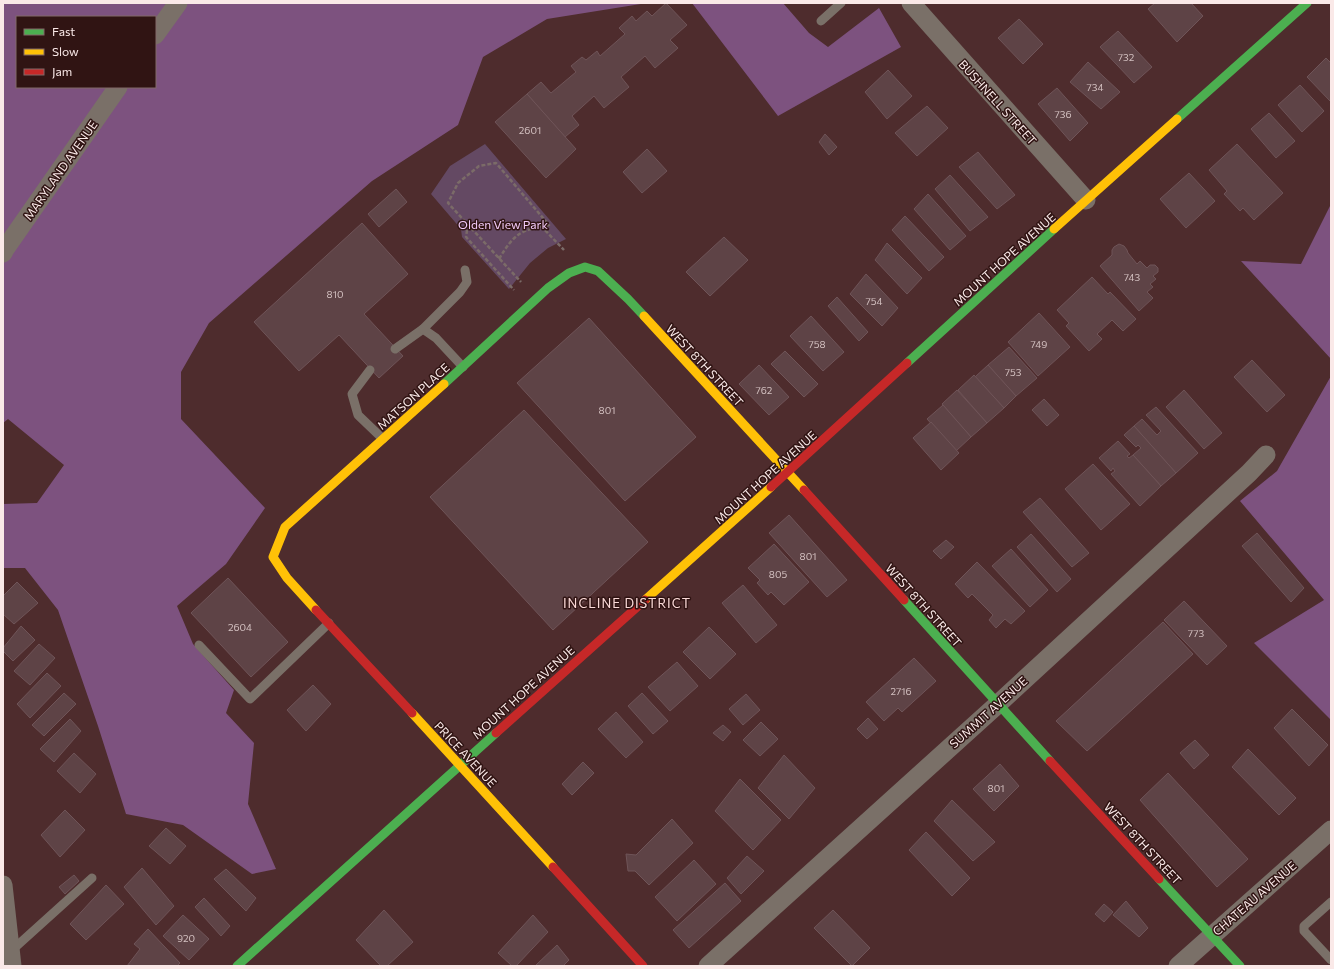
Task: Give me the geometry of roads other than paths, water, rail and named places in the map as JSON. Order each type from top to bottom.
[{"type":"street","name":"BUSHNELL STREET","points":[[911,3],[1086,200]]},
{"type":"street","name":"MOUNT HOPE AVENUE","points":[[237,966],[788,472],[1086,200],[1307,3]]},
{"type":"street","points":[[156,34],[175,7]]},
{"type":"street","name":"MARYLAND AVENUE","points":[[3,253],[5,248],[117,88]]},
{"type":"street","name":"WEST 8TH STREET","points":[[585,267],[598,271],[628,300],[788,472],[998,704],[1240,966]]},
{"type":"street","name":"MATSON PLACE","points":[[273,557],[285,527],[421,403],[463,367],[548,288],[569,273],[585,267]]},
{"type":"street","name":"SUMMIT AVENUE","points":[[708,966],[998,704],[1243,479],[1266,455]]},
{"type":"street","name":"PRICE AVENUE","points":[[273,557],[287,578],[643,966]]},
{"type":"street","name":"CHATEAU AVENUE","points":[[1178,966],[1331,830]]},
{"type":"street","points":[[3,885],[11,959]]},
{"type":"lane","points":[[821,21],[841,3]]},
{"type":"lane","points":[[395,349],[423,329],[460,292],[467,282],[465,270]]},
{"type":"lane","points":[[423,329],[436,338],[463,367]]},
{"type":"lane","points":[[370,370],[352,394],[358,415],[383,439]]},
{"type":"lane","points":[[199,645],[250,699],[329,623]]},
{"type":"lane","points":[[11,959],[92,878]]},
{"type":"lane","points":[[1331,902],[1304,926],[1304,931],[1331,960]]},
{"type":"district","name":"INCLINE DISTRICT","points":[[627,603]]},
{"type":"park label","name":"Olden View Park","points":[[503,224]]}]
